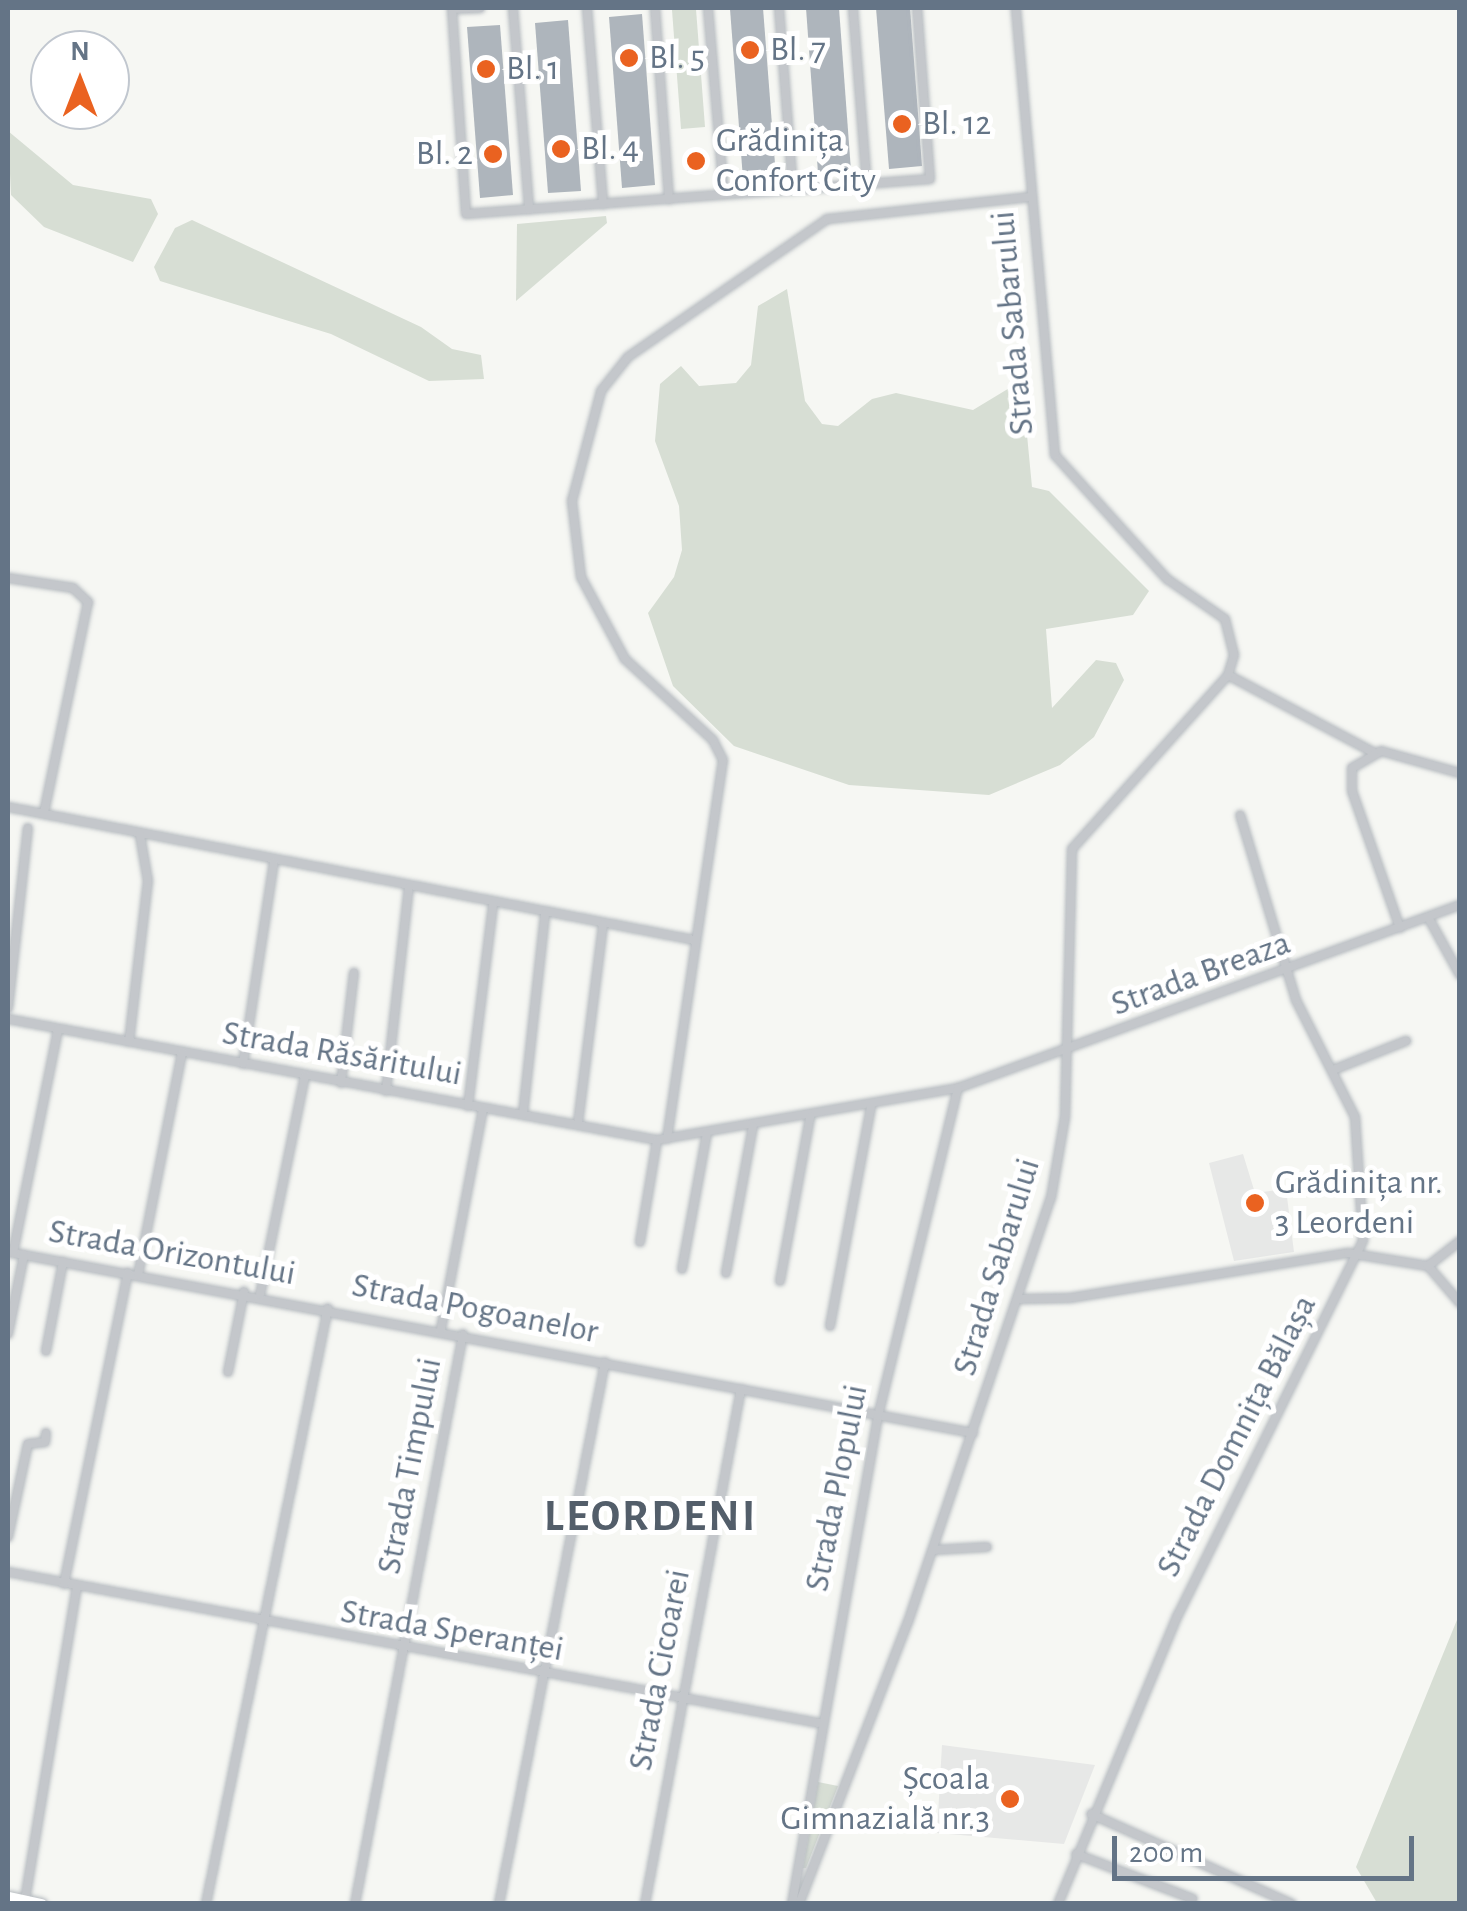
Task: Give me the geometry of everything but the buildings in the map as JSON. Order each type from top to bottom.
[{"type":"main road","points":[[8,1897],[41,1904]]},
{"type":"street","points":[[480,8],[452,8],[466,214],[930,179],[917,8]]},
{"type":"street","points":[[513,8],[529,209]]},
{"type":"street","points":[[587,8],[603,204]]},
{"type":"street","points":[[654,8],[669,198]]},
{"type":"street","points":[[708,8],[724,194]]},
{"type":"street","points":[[779,8],[794,189]]},
{"type":"street","points":[[853,8],[867,184]]},
{"type":"street","name":"Strada Sabarului","points":[[796,1904],[810,1877],[933,1550],[1020,1299],[1062,1145],[1061,1053],[1072,849],[1228,674],[1234,647],[1225,619],[1166,580],[1054,455],[1028,196],[1016,8]]},
{"type":"street","points":[[640,1242],[662,1139],[724,760],[713,740],[660,700],[625,659],[581,577],[572,501],[601,391],[628,357],[827,220],[1028,196]]},
{"type":"street","points":[[8,578],[73,588],[88,602],[44,813]]},
{"type":"street","points":[[1228,674],[1374,752],[1460,773]]},
{"type":"street","points":[[1374,752],[1357,762],[1350,784],[1400,928]]},
{"type":"street","points":[[8,807],[274,862],[694,940]]},
{"type":"street","name":"Strada Domnița Bălașa","points":[[1058,1904],[1091,1814],[1205,1559],[1359,1252],[1358,1126],[1288,973],[1240,816]]},
{"type":"street","points":[[8,1008],[28,828]]},
{"type":"street","points":[[129,1042],[148,881],[140,835]]},
{"type":"street","points":[[243,1064],[274,862]]},
{"type":"street","points":[[386,1092],[409,887]]},
{"type":"street","points":[[468,1106],[493,904]]},
{"type":"street","name":"Strada Breaza","points":[[958,1088],[1288,973],[1460,906]]},
{"type":"street","points":[[523,1114],[545,914]]},
{"type":"street","points":[[1428,918],[1460,975]]},
{"type":"street","points":[[578,1123],[603,925]]},
{"type":"street","points":[[341,1084],[354,973]]},
{"type":"street","name":"Strada Răsăritului","points":[[8,1019],[341,1084],[662,1139],[871,1107],[958,1088]]},
{"type":"street","points":[[10,1253],[58,1029]]},
{"type":"street","points":[[1332,1070],[1406,1041]]},
{"type":"street","points":[[138,1275],[182,1052]]},
{"type":"street","points":[[260,1295],[304,1076]]},
{"type":"street","name":"Strada Plopului","points":[[796,1904],[795,1873],[819,1723],[878,1416],[958,1088]]},
{"type":"street","points":[[830,1326],[871,1107]]},
{"type":"street","points":[[440,1330],[483,1108]]},
{"type":"street","points":[[780,1281],[810,1117]]},
{"type":"street","points":[[726,1274],[752,1126]]},
{"type":"street","points":[[682,1269],[707,1133]]},
{"type":"street","points":[[1428,1266],[1460,1241]]},
{"type":"street","points":[[1020,1299],[1070,1298],[1359,1252],[1428,1266],[1460,1303]]},
{"type":"street","name":"Strada Orizontului","points":[[10,1253],[328,1308]]},
{"type":"street","points":[[8,1334],[24,1255]]},
{"type":"street","points":[[46,1351],[64,1262]]},
{"type":"street","points":[[64,1584],[128,1273]]},
{"type":"street","points":[[228,1372],[244,1292]]},
{"type":"street","name":"Strada Pogoanelor","points":[[206,1904],[328,1308],[973,1433]]},
{"type":"street","name":"Strada Timpului","points":[[355,1904],[463,1334]]},
{"type":"street","points":[[498,1904],[605,1362]]},
{"type":"street","name":"Strada Cicoarei","points":[[645,1904],[741,1388]]},
{"type":"street","points":[[8,1537],[29,1442]]},
{"type":"street","points":[[933,1550],[987,1547]]},
{"type":"street","name":"Strada Speranței","points":[[8,1572],[262,1624],[819,1723]]},
{"type":"street","points":[[25,1900],[77,1587]]},
{"type":"street","points":[[1091,1814],[1292,1904]]},
{"type":"street","points":[[1076,1854],[1192,1899]]},
{"type":"street","points":[[795,1873],[810,1877]]},
{"type":"shaded area","points":[[696,9],[705,127],[681,129],[672,10]]},
{"type":"shaded area","points":[[8,131],[73,185],[151,199],[158,214],[133,262],[44,227],[11,195]]},
{"type":"shaded area","points":[[606,216],[607,223],[516,301],[517,224]]},
{"type":"shaded area","points":[[192,220],[421,327],[452,349],[481,355],[484,379],[429,381],[331,334],[160,281],[154,267],[175,228]]},
{"type":"shaded area","points":[[787,289],[805,401],[822,424],[838,426],[872,399],[896,393],[973,410],[1016,384],[1023,393],[1032,487],[1049,491],[1149,591],[1133,615],[1046,629],[1052,708],[1096,660],[1116,663],[1124,680],[1094,737],[1060,765],[989,795],[849,785],[734,746],[673,686],[648,613],[674,577],[682,550],[679,506],[655,441],[660,384],[681,366],[699,386],[736,383],[751,365],[758,306]]},
{"type":"shaded area","name":"Grădinița nr. 3 Leordeni","points":[[1243,1154],[1255,1193],[1286,1189],[1294,1252],[1234,1261],[1209,1163]]},
{"type":"shaded area","points":[[1459,1615],[1459,1903],[1377,1903],[1356,1867]]},
{"type":"shaded area","name":"Școala Gimnazială nr.3","points":[[942,1745],[1095,1765],[1064,1844],[937,1833]]},
{"type":"shaded area","points":[[818,1782],[838,1786],[803,1868]]},
{"type":"place","name":"Bl. 7","points":[[750,50]]},
{"type":"place","name":"Bl. 5","points":[[629,58]]},
{"type":"place","name":"Bl. 1","points":[[486,69]]},
{"type":"place","name":"Bl. 12","points":[[902,124]]},
{"type":"place","name":"Bl. 4","points":[[561,149]]},
{"type":"place","name":"Bl. 2","points":[[493,154]]},
{"type":"place","name":"Grădinița Confort City","points":[[696,161]]},
{"type":"place","name":"Grădinița nr. 3 Leordeni","points":[[1255,1203]]},
{"type":"place","name":"Școala Gimnazială nr.3","points":[[1010,1799]]},
{"type":"district","name":"LEORDENI","points":[[651,1517]]}]
